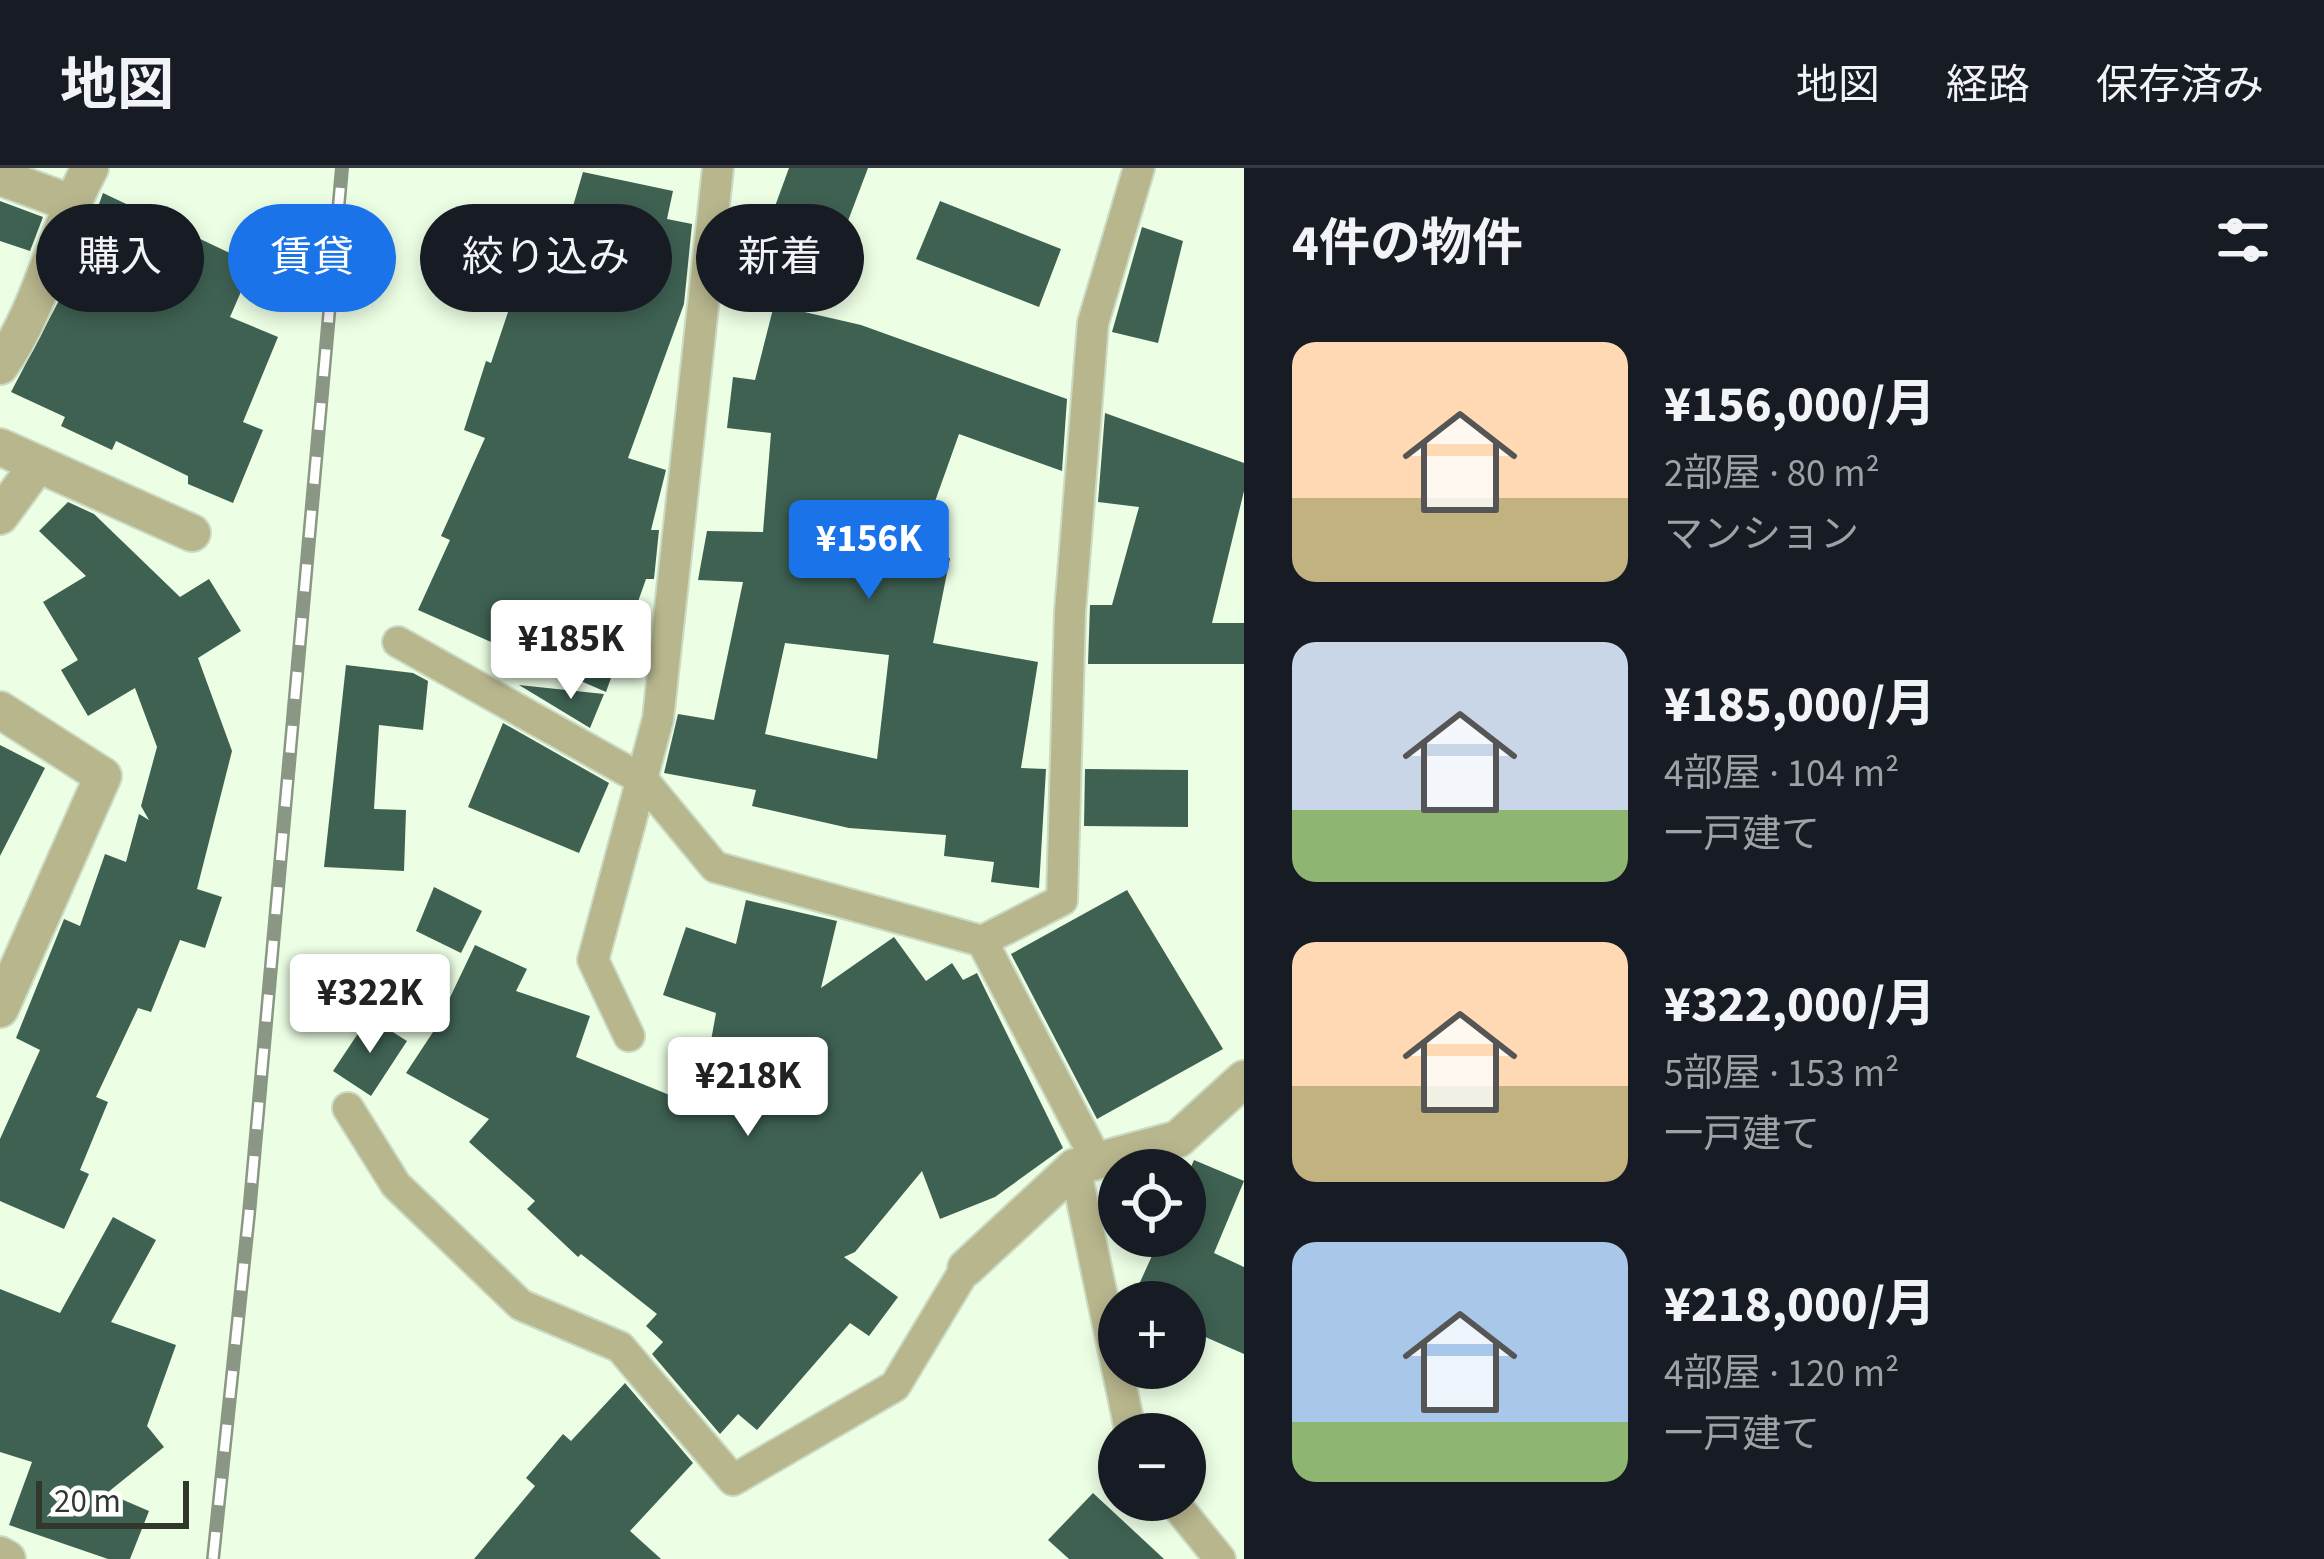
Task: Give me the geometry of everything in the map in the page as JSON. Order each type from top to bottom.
[{"type":"street","points":[[0,366],[20,338],[71,203],[90,168]]},
{"type":"street","points":[[0,177],[71,203]]},
{"type":"street","points":[[0,447],[192,533]]},
{"type":"street","points":[[0,516],[38,464]]},
{"type":"street","points":[[0,710],[103,776],[10,956],[0,1009]]},
{"type":"street","points":[[966,1268],[1086,1164],[1178,1138],[1244,1079]]},
{"type":"lane","points":[[628,1036],[592,960],[658,719],[718,168]]},
{"type":"lane","points":[[398,642],[643,780],[715,866],[982,940],[1062,900],[1070,612],[1093,322],[1139,168]]},
{"type":"lane","points":[[982,940],[1086,1164],[1128,1413]]},
{"type":"lane","points":[[348,1108],[396,1185],[521,1305],[620,1347],[733,1480],[895,1386],[966,1268]]},
{"type":"lane","points":[[1189,1521],[1220,1559]]},
{"type":"building","points":[[789,168],[868,168],[854,204],[776,204]]},
{"type":"building","points":[[583,172],[673,191],[670,204],[574,204]]},
{"type":"building","points":[[103,193],[126,204],[99,204]]},
{"type":"building","points":[[0,201],[36,214],[30,251],[0,241]]},
{"type":"building","points":[[940,201],[1061,249],[1039,307],[916,259]]},
{"type":"building","points":[[672,220],[692,224],[684,304],[628,458],[666,470],[651,530],[659,530],[654,579],[646,579],[606,692],[418,610],[450,540],[441,536],[485,438],[464,430],[486,361],[491,363],[508,312],[672,312]]},
{"type":"building","points":[[1142,227],[1183,241],[1158,343],[1112,332]]},
{"type":"building","points":[[204,241],[228,252],[230,317],[278,337],[243,422],[263,430],[233,503],[188,484],[188,476],[116,441],[112,450],[61,426],[65,417],[11,392],[53,312],[204,312]]},
{"type":"building","points":[[772,312],[804,312],[861,325],[1067,399],[1062,471],[959,434],[917,552],[950,558],[933,643],[1038,662],[1021,768],[1046,769],[1039,888],[991,882],[994,862],[944,856],[946,835],[849,828],[752,806],[756,790],[664,773],[678,714],[714,720],[743,582],[698,580],[707,531],[763,532],[771,433],[727,428],[733,377],[755,380]],"holes":[[[785,643],[889,655],[877,759],[765,734]]]},
{"type":"building","points":[[1105,413],[1244,463],[1244,491],[1212,623],[1244,623],[1244,664],[1088,664],[1090,605],[1112,605],[1139,507],[1098,502]]},
{"type":"building","points":[[68,502],[94,514],[180,597],[209,579],[241,631],[198,658],[232,751],[197,889],[222,897],[205,948],[180,940],[151,1012],[138,1008],[96,1097],[108,1102],[80,1170],[89,1174],[64,1229],[0,1201],[0,1139],[40,1050],[16,1038],[64,919],[80,926],[105,854],[126,862],[139,814],[149,820],[141,806],[157,747],[135,688],[88,716],[61,670],[78,660],[43,602],[86,576],[39,531]]},
{"type":"building","points":[[346,665],[413,673],[428,681],[423,730],[379,725],[374,809],[406,810],[404,871],[324,867]]},
{"type":"building","points":[[519,685],[604,694],[590,728]]},
{"type":"building","points":[[503,723],[609,783],[579,853],[468,807]]},
{"type":"building","points":[[0,745],[45,768],[0,856]]},
{"type":"building","points":[[1085,769],[1188,770],[1188,827],[1084,826]]},
{"type":"building","points":[[434,887],[482,911],[461,953],[416,931]]},
{"type":"building","points":[[1127,890],[1223,1049],[1097,1119],[1011,954]]},
{"type":"building","points":[[746,900],[837,921],[821,988],[894,937],[926,981],[952,963],[963,980],[977,973],[1063,1148],[995,1197],[940,1219],[922,1171],[855,1252],[844,1257],[898,1297],[869,1336],[850,1323],[757,1430],[738,1414],[720,1434],[652,1354],[663,1342],[646,1326],[657,1314],[581,1254],[578,1257],[527,1209],[535,1201],[469,1142],[489,1119],[406,1073],[435,1029],[475,945],[527,969],[516,991],[590,1016],[576,1057],[699,1107],[716,1013],[663,995],[686,927],[736,944]]},
{"type":"building","points":[[369,1017],[407,1041],[371,1096],[333,1071]]},
{"type":"building","points":[[1206,1165],[1244,1181],[1214,1253],[1244,1267],[1244,1354],[1206,1337],[1206,1281],[1141,1281],[1151,1257],[1206,1257]]},
{"type":"building","points":[[113,1217],[156,1240],[111,1322],[176,1345],[147,1426],[164,1447],[107,1493],[149,1511],[130,1559],[108,1559],[9,1525],[32,1462],[0,1452],[0,1289],[60,1313]]},
{"type":"building","points":[[625,1383],[693,1463],[630,1531],[661,1559],[474,1559],[535,1486],[526,1478],[563,1434],[571,1441]]},
{"type":"building","points":[[1093,1493],[1098,1498],[1098,1521],[1123,1521],[1164,1559],[1069,1559],[1048,1540]]},
{"type":"railway","points":[[213,1559],[249,1214],[342,168]]}]
